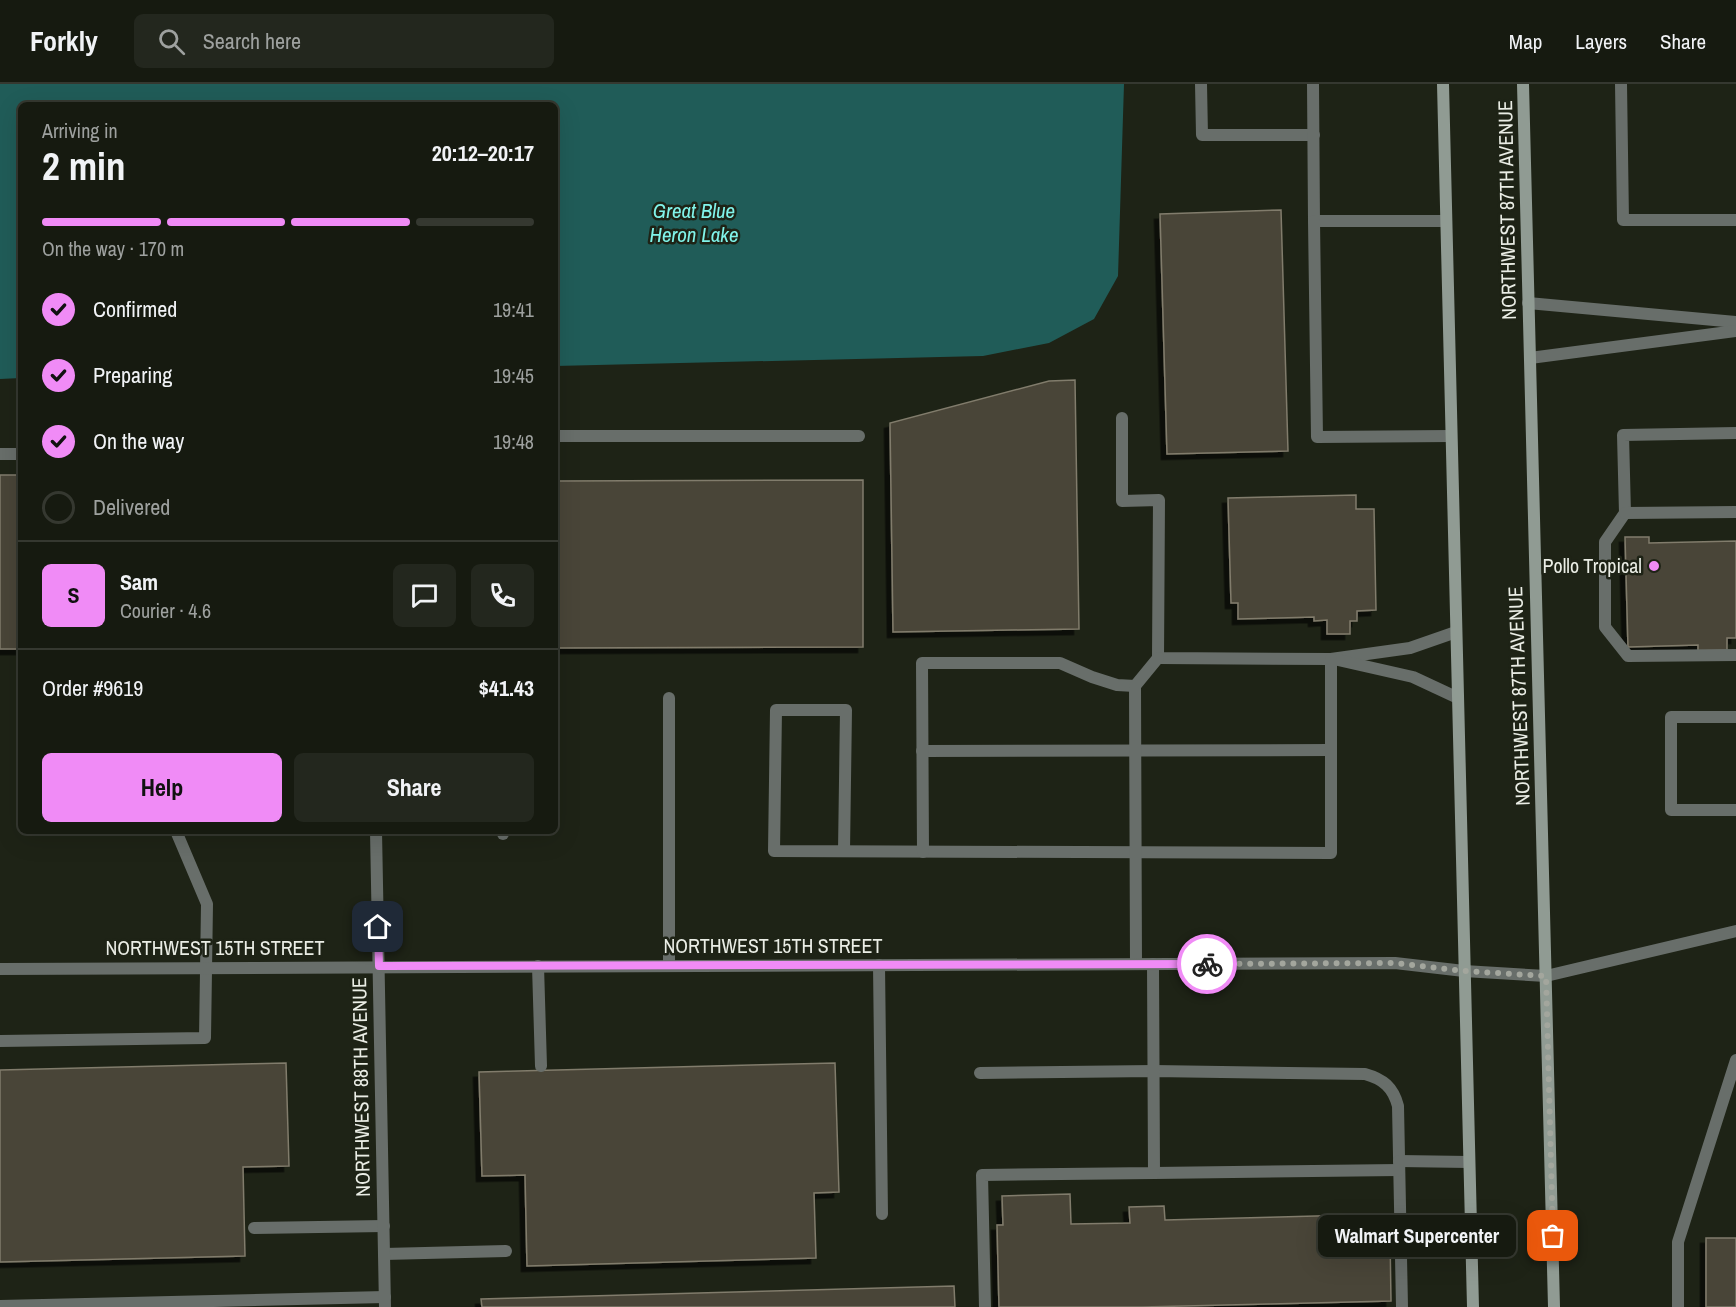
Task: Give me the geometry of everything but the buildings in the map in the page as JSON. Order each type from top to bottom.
[{"type":"main road","points":[[1443,84],[1473,1307]]},
{"type":"main road","name":"NORTHWEST 87TH AVENUE","points":[[1523,84],[1554,1307]]},
{"type":"street","points":[[1201,84],[1202,135],[1314,135]]},
{"type":"street","points":[[1313,84],[1317,437],[1451,436]]},
{"type":"street","points":[[1621,84],[1623,220],[1736,220]]},
{"type":"street","points":[[1314,221],[1446,221]]},
{"type":"street","points":[[1528,303],[1736,322]]},
{"type":"street","points":[[1530,358],[1736,331]]},
{"type":"street","points":[[1122,418],[1122,501],[1159,500],[1158,658],[1135,686],[1136,964]]},
{"type":"street","points":[[1736,433],[1623,435],[1625,513],[1605,542],[1605,627],[1628,656],[1736,655]]},
{"type":"street","points":[[558,436],[859,436]]},
{"type":"street","points":[[0,454],[18,454]]},
{"type":"street","points":[[1625,513],[1736,512]]},
{"type":"street","points":[[1158,658],[1331,658],[1410,648],[1456,632]]},
{"type":"street","points":[[1331,658],[1413,677],[1458,698]]},
{"type":"street","points":[[844,851],[846,710],[776,710],[774,851],[1331,853],[1331,658]]},
{"type":"street","points":[[923,852],[922,663],[1060,663],[1117,685],[1135,686]]},
{"type":"street","points":[[669,698],[669,966]]},
{"type":"street","points":[[1736,717],[1671,717],[1671,810],[1736,810]]},
{"type":"street","points":[[922,751],[1331,750]]},
{"type":"street","points":[[0,1041],[205,1038],[207,904],[177,834]]},
{"type":"street","name":"NORTHWEST 88TH AVENUE","points":[[376,834],[385,1302]]},
{"type":"street","name":"NORTHWEST 15TH STREET","points":[[0,969],[1395,963],[1464,971],[1546,976],[1736,931]]},
{"type":"street","points":[[1153,964],[1154,1173]]},
{"type":"street","points":[[879,965],[882,1214]]},
{"type":"street","points":[[538,966],[541,1066]]},
{"type":"street","points":[[1678,1307],[1678,1242],[1736,1060]]},
{"type":"street","points":[[980,1073],[1154,1071],[1365,1074],[1377,1077],[1395,1094],[1398,1106],[1402,1307]]},
{"type":"street","points":[[986,1307],[982,1175],[1154,1173],[1469,1162]]},
{"type":"street","points":[[254,1228],[384,1226]]},
{"type":"street","points":[[384,1254],[506,1251]]},
{"type":"street","points":[[0,1306],[385,1302]]},
{"type":"water","name":"Great Blue Heron Lake","points":[[0,84],[1124,84],[1118,276],[1094,319],[1049,343],[983,356],[558,366],[558,102],[18,102],[18,378],[0,379]]},
{"type":"way so far","points":[[1207,964],[1395,963],[1464,971],[1546,976],[1553,1236]]},
{"type":"place","name":"Pollo Tropical","points":[[1654,566]]},
{"type":"place","name":"Walmart Supercenter","points":[[1553,1236]]},
{"type":"route","points":[[378,927],[379,966],[1207,964]]}]
